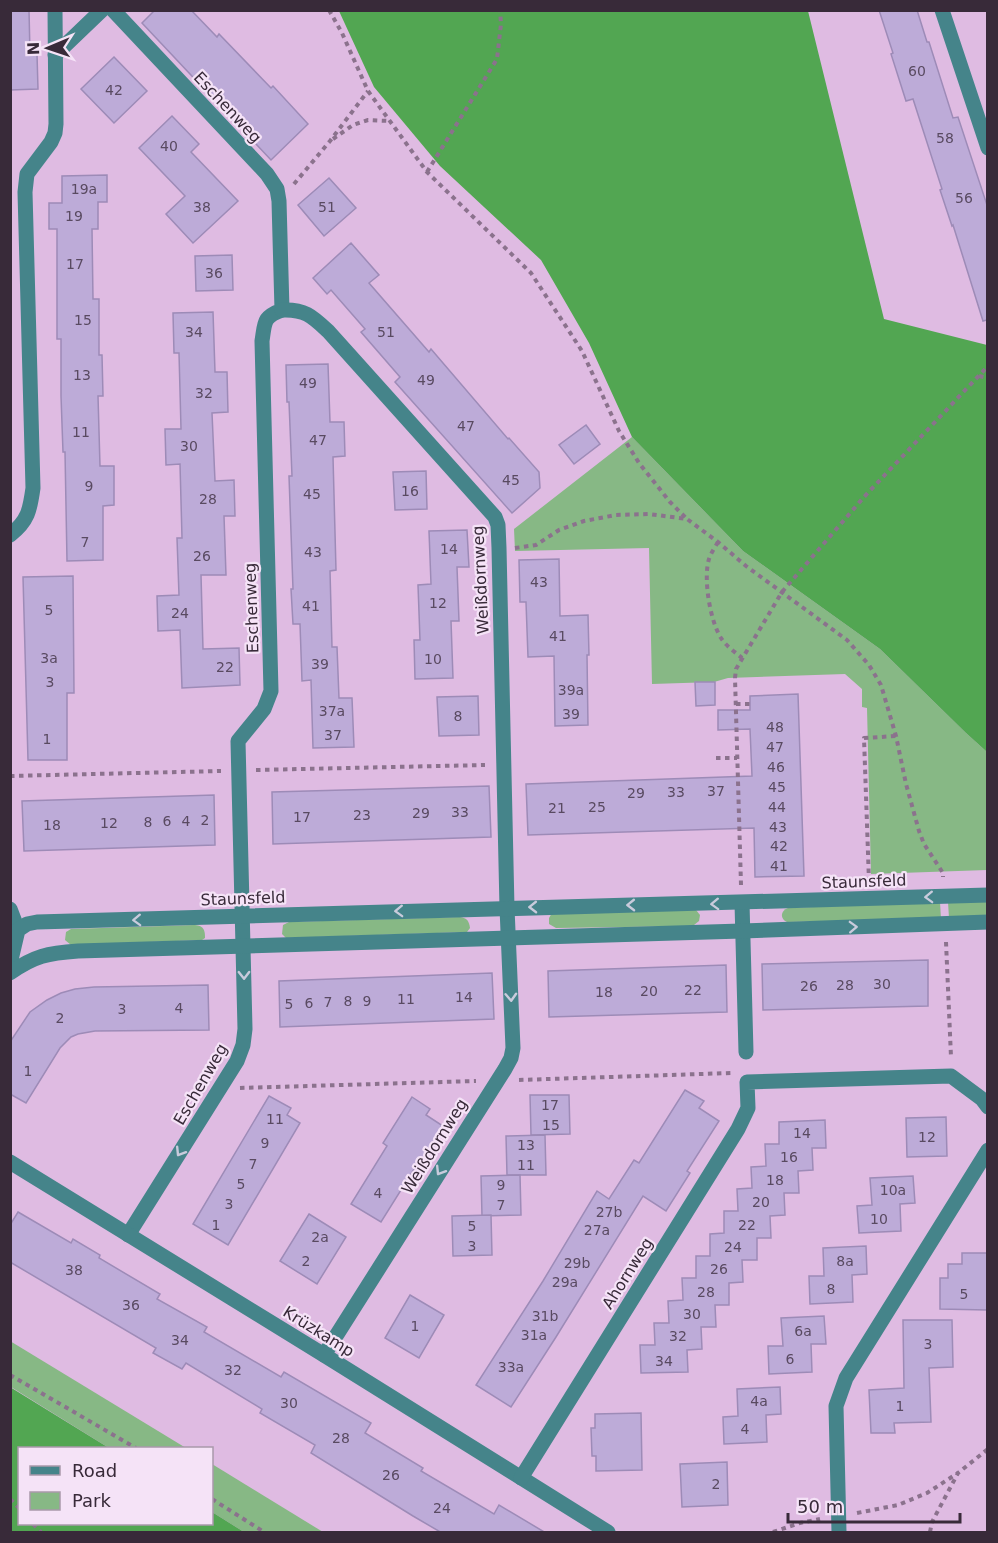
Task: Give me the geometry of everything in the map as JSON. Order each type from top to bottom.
[{"type":"street","points":[[10,535],[21,527],[30,510],[33,488],[25,192],[27,174],[55,134],[55,10]]},
{"type":"street","points":[[55,55],[102,10]]},
{"type":"street","name":"Eschenweg","points":[[113,10],[267,174],[277,189]]},
{"type":"street","points":[[942,10],[987,148]]},
{"type":"street","points":[[277,189],[282,310]]},
{"type":"street","name":"Eschenweg","points":[[128,1235],[237,1060],[243,1045],[245,1029],[238,741],[264,709],[272,691],[262,341],[265,324],[271,314],[282,310]]},
{"type":"street","name":"Weißdornweg","points":[[282,310],[302,311],[313,316],[495,517],[498,525],[499,548],[507,908]]},
{"type":"street","points":[[741,895],[746,1052]]},
{"type":"street","name":"Staunsfeld","points":[[18,930],[27,924],[37,922],[507,908],[741,895],[987,895]]},
{"type":"street","points":[[507,908],[508,938]]},
{"type":"street","points":[[10,909],[18,930],[10,963]]},
{"type":"street","points":[[10,973],[34,958],[53,952],[987,922]]},
{"type":"street","name":"Weißdornweg","points":[[324,1355],[511,1058],[513,1048],[508,938]]},
{"type":"street","points":[[743,1076],[951,1076],[982,1100],[987,1107]]},
{"type":"street","name":"Ahornweg","points":[[521,1478],[738,1129],[748,1108],[743,1076]]},
{"type":"street","points":[[839,1533],[836,1406],[846,1378],[987,1150]]},
{"type":"street","name":"Krüzkamp","points":[[10,1162],[608,1533]]},
{"type":"path","points":[[329,10],[368,91],[427,172],[531,273],[582,351],[619,431],[639,463],[670,502],[687,519],[746,566],[848,640],[869,665],[881,685],[919,831],[924,844],[943,873],[943,880]]},
{"type":"path","points":[[427,172],[497,59],[501,24],[500,10]]},
{"type":"path","points":[[277,189],[292,186],[368,91]]},
{"type":"path","points":[[330,141],[353,125],[368,120],[390,121]]},
{"type":"path","points":[[741,895],[735,673],[782,592],[864,497],[987,366]]},
{"type":"path","points":[[978,376],[987,378]]},
{"type":"path","points":[[499,548],[536,545],[559,530],[584,521],[616,515],[649,514],[687,519]]},
{"type":"path","points":[[718,542],[709,558],[706,579],[711,609],[721,639],[742,658]]},
{"type":"path","points":[[736,704],[750,704]]},
{"type":"path","points":[[869,883],[864,738],[896,736]]},
{"type":"path","points":[[716,758],[737,758]]},
{"type":"path","points":[[245,770],[496,765]]},
{"type":"path","points":[[10,776],[225,771]]},
{"type":"path","points":[[946,941],[951,1076]]},
{"type":"path","points":[[512,1080],[743,1076]]},
{"type":"path","points":[[245,1088],[483,1081]]},
{"type":"path","points":[[10,1375],[133,1447]]},
{"type":"path","points":[[853,1514],[898,1504],[927,1493],[958,1473],[987,1449]]},
{"type":"path","points":[[930,1533],[932,1522],[958,1473]]},
{"type":"path","points":[[213,1500],[264,1533]]},
{"type":"path","points":[[773,1533],[800,1522],[821,1519]]},
{"type":"green space","points":[[339,11],[808,11],[884,319],[987,345],[987,752],[880,649],[743,551],[632,437],[589,343],[541,260],[440,166],[374,87]]},
{"type":"green space","points":[[632,437],[743,551],[880,649],[987,752],[987,870],[871,874],[867,708],[862,707],[862,689],[845,674],[728,678],[714,682],[652,684],[649,548],[515,551],[514,529]]},
{"type":"green space","points":[[987,901],[987,917],[949,918],[948,902]]},
{"type":"green space","points":[[940,902],[941,919],[787,922],[782,915],[783,911],[788,908]]},
{"type":"green space","points":[[696,910],[700,915],[699,921],[691,926],[556,928],[549,924],[552,913]]},
{"type":"green space","points":[[460,917],[468,922],[470,928],[467,932],[286,938],[282,934],[283,925],[289,922]]},
{"type":"green space","points":[[195,925],[202,927],[204,931],[205,938],[202,940],[71,945],[65,940],[66,932],[71,929]]},
{"type":"green space","points":[[10,1341],[184,1447],[107,1447],[11,1387]]},
{"type":"green space","points":[[10,1387],[107,1447],[18,1447],[18,1525],[213,1525],[213,1513],[244,1532],[11,1532]]},
{"type":"green space","points":[[213,1465],[323,1532],[244,1532],[213,1513]]},
{"type":"building","points":[[10,10],[29,10],[30,54],[37,54],[38,89],[10,90]]},
{"type":"building","points":[[155,10],[191,10],[217,37],[219,34],[271,88],[273,86],[308,124],[271,160],[142,23]]},
{"type":"building","points":[[879,10],[917,10],[953,118],[958,117],[987,205],[987,320],[983,321],[913,99],[906,101]]},
{"type":"building","points":[[114,57],[147,91],[114,123],[81,89]]},
{"type":"building","points":[[172,116],[199,144],[191,152],[238,201],[193,243],[166,214],[185,196],[139,148]]},
{"type":"building","points":[[107,175],[107,202],[98,202],[98,229],[92,229],[93,299],[99,299],[99,355],[102,355],[103,396],[98,396],[100,466],[114,466],[114,505],[103,506],[103,560],[67,561],[61,339],[57,339],[57,229],[49,229],[49,203],[62,203],[62,176]]},
{"type":"building","points":[[329,178],[356,208],[324,236],[298,205]]},
{"type":"building","points":[[351,243],[379,275],[369,283],[429,352],[431,349],[539,472],[540,488],[512,513],[395,382],[400,377],[361,332],[365,329],[331,290],[327,294],[313,278]]},
{"type":"building","points":[[232,255],[233,290],[196,291],[195,256]]},
{"type":"building","points":[[213,312],[215,372],[227,372],[228,412],[212,413],[215,481],[234,480],[235,516],[224,516],[226,575],[201,575],[203,649],[239,648],[240,685],[182,688],[180,630],[158,631],[157,596],[179,595],[177,538],[182,538],[180,464],[166,465],[165,429],[181,429],[179,353],[174,353],[173,313]]},
{"type":"building","points":[[328,364],[330,422],[344,422],[345,456],[333,457],[336,570],[330,571],[332,647],[337,647],[339,698],[352,698],[354,747],[313,748],[311,680],[302,681],[300,624],[293,624],[289,476],[292,476],[286,365]]},
{"type":"building","points":[[586,425],[600,444],[574,464],[559,445]]},
{"type":"building","points":[[426,471],[427,509],[395,510],[393,472]]},
{"type":"building","points":[[467,530],[469,567],[457,567],[459,621],[451,621],[453,678],[415,679],[414,640],[420,640],[418,585],[431,584],[429,531]]},
{"type":"building","points":[[559,559],[560,616],[588,615],[588,725],[555,726],[554,656],[528,657],[526,602],[520,602],[519,560]]},
{"type":"building","points":[[73,576],[74,693],[67,693],[67,760],[28,760],[23,577]]},
{"type":"building","points":[[695,682],[715,682],[715,705],[696,706]]},
{"type":"building","points":[[798,694],[804,876],[755,877],[754,828],[528,835],[526,784],[752,776],[750,729],[718,730],[718,710],[750,710],[750,696]]},
{"type":"building","points":[[478,696],[479,735],[439,736],[437,697]]},
{"type":"building","points":[[489,786],[491,837],[273,844],[272,792]]},
{"type":"building","points":[[214,795],[215,845],[24,851],[22,801]]},
{"type":"building","points":[[928,960],[928,1006],[763,1010],[762,964]]},
{"type":"building","points":[[726,965],[727,1012],[549,1017],[548,971]]},
{"type":"building","points":[[492,973],[494,1019],[280,1027],[279,981]]},
{"type":"building","points":[[208,985],[209,1030],[95,1031],[78,1034],[71,1037],[60,1048],[26,1103],[10,1094],[10,1042],[30,1012],[47,1000],[75,989],[94,987]]},
{"type":"building","points":[[685,1090],[704,1101],[699,1108],[719,1121],[687,1171],[690,1173],[666,1211],[643,1196],[511,1407],[476,1385],[543,1281],[597,1191],[609,1199],[634,1160],[639,1163]]},
{"type":"building","points":[[530,1095],[569,1095],[570,1134],[531,1135]]},
{"type":"building","points":[[269,1096],[291,1108],[287,1115],[300,1123],[228,1245],[193,1224]]},
{"type":"building","points":[[412,1097],[430,1109],[426,1115],[446,1128],[425,1161],[421,1158],[381,1222],[351,1204],[387,1146],[383,1143]]},
{"type":"building","points":[[946,1117],[947,1156],[907,1157],[906,1118]]},
{"type":"building","points":[[825,1120],[826,1148],[812,1148],[813,1170],[798,1171],[799,1193],[784,1193],[785,1215],[770,1216],[771,1238],[757,1238],[757,1260],[742,1260],[743,1282],[729,1283],[729,1305],[715,1305],[716,1327],[701,1327],[702,1349],[687,1350],[688,1372],[641,1373],[640,1345],[655,1345],[654,1323],[669,1323],[668,1301],[683,1300],[682,1278],[696,1278],[696,1256],[710,1256],[710,1234],[724,1233],[724,1211],[738,1211],[737,1189],[752,1188],[751,1167],[766,1166],[765,1144],[779,1144],[779,1122]]},
{"type":"building","points":[[545,1135],[546,1175],[507,1175],[506,1136]]},
{"type":"building","points":[[520,1175],[521,1215],[482,1216],[481,1176]]},
{"type":"building","points":[[913,1176],[915,1203],[900,1204],[901,1231],[859,1233],[857,1206],[872,1205],[870,1178]]},
{"type":"building","points":[[18,1212],[71,1243],[73,1239],[100,1255],[99,1258],[160,1294],[157,1299],[207,1327],[204,1332],[281,1377],[284,1372],[371,1423],[365,1433],[423,1468],[421,1471],[494,1514],[499,1505],[546,1533],[442,1533],[413,1516],[311,1453],[315,1445],[260,1413],[262,1409],[186,1363],[182,1369],[153,1353],[156,1348],[10,1262],[10,1225]]},
{"type":"building","points":[[309,1214],[346,1237],[317,1284],[280,1261]]},
{"type":"building","points":[[491,1215],[492,1255],[453,1256],[452,1216]]},
{"type":"building","points":[[866,1246],[867,1274],[852,1275],[853,1302],[810,1304],[809,1276],[824,1276],[823,1248]]},
{"type":"building","points":[[962,1253],[987,1253],[987,1310],[940,1309],[940,1278],[948,1278],[948,1264],[962,1264]]},
{"type":"building","points":[[410,1295],[444,1315],[419,1358],[385,1338]]},
{"type":"building","points":[[824,1316],[826,1344],[811,1344],[812,1372],[769,1374],[768,1346],[783,1346],[781,1318]]},
{"type":"building","points":[[903,1320],[952,1320],[953,1367],[929,1368],[931,1422],[894,1423],[895,1433],[871,1433],[869,1390],[904,1388]]},
{"type":"building","points":[[780,1387],[781,1414],[766,1415],[767,1442],[724,1444],[723,1417],[738,1416],[737,1389]]},
{"type":"building","points":[[641,1413],[642,1470],[596,1471],[596,1456],[592,1456],[591,1428],[595,1428],[595,1414]]},
{"type":"building","points":[[727,1462],[728,1505],[682,1507],[680,1464]]}]
